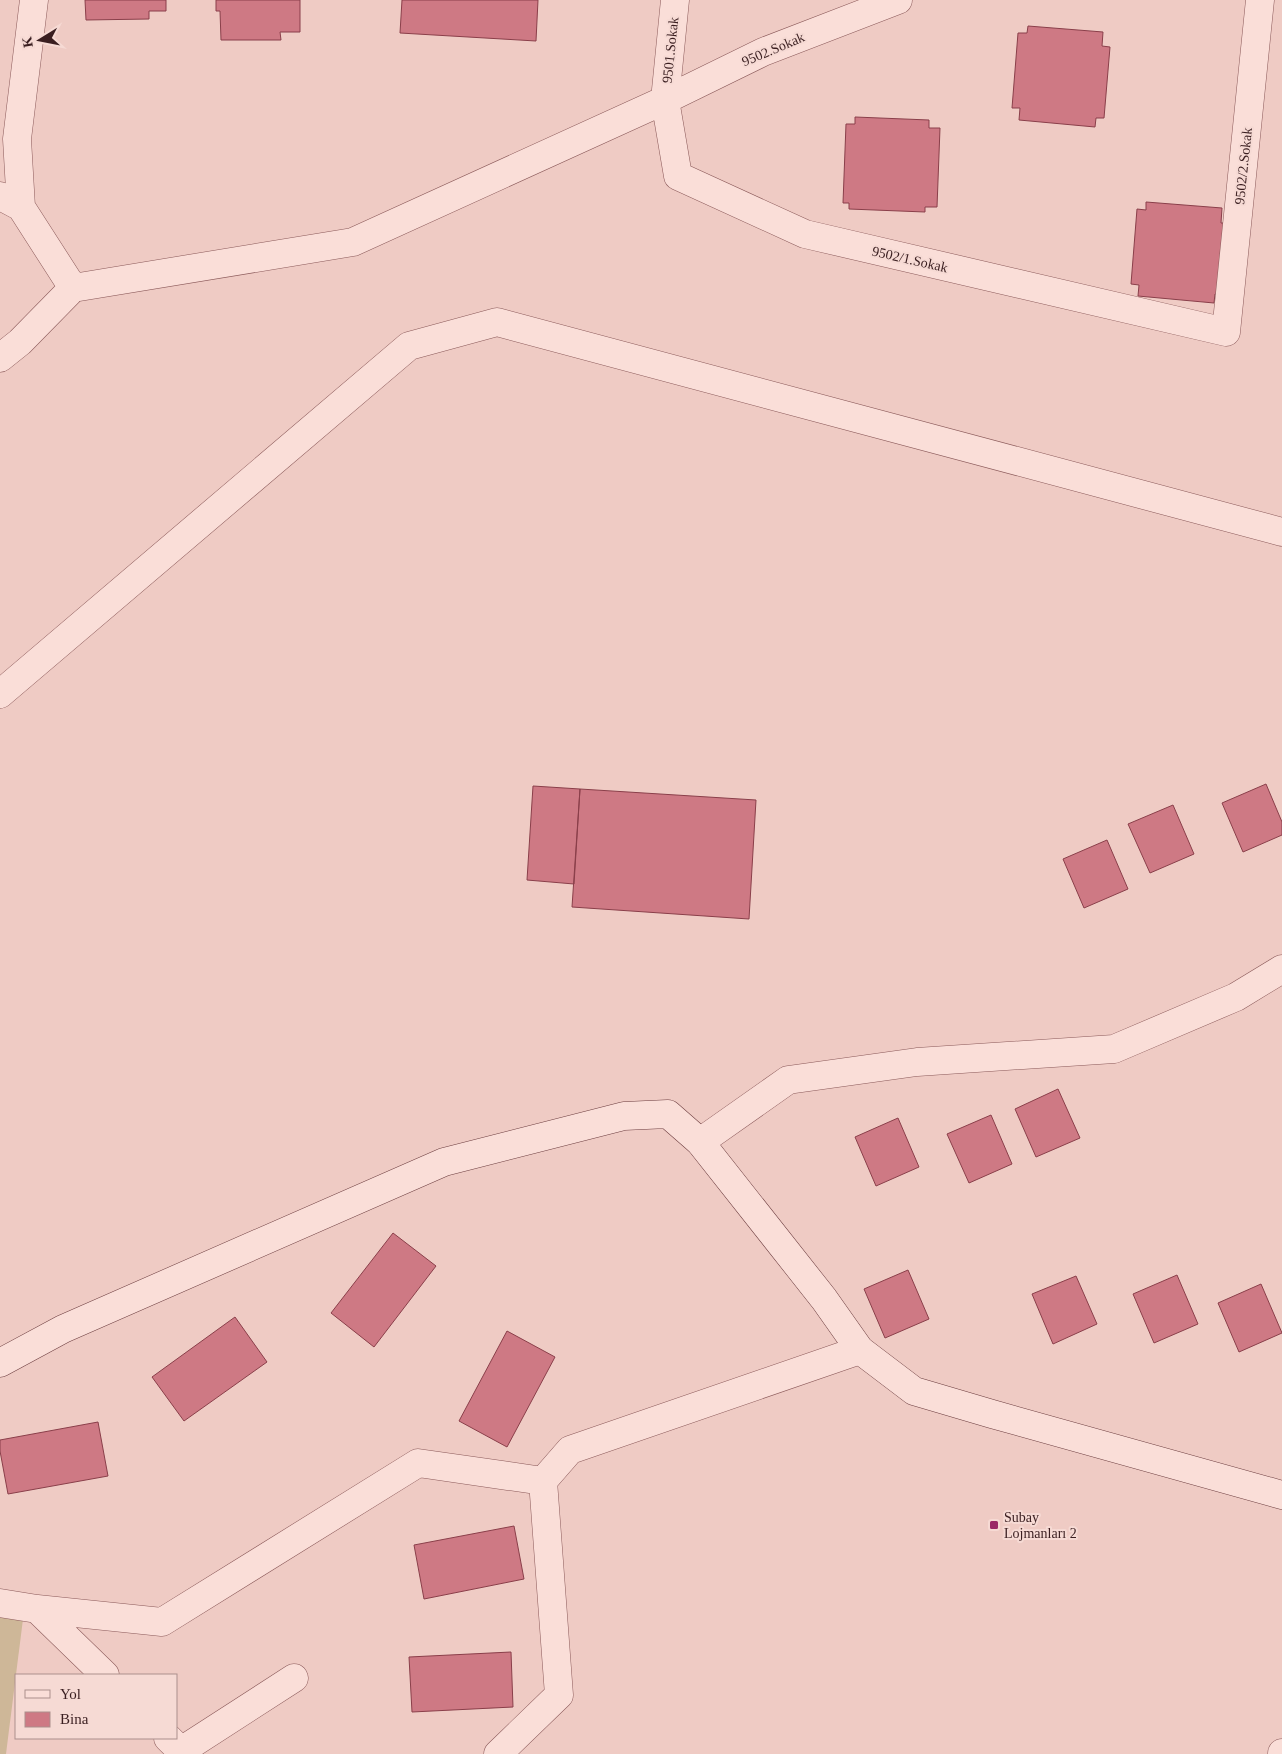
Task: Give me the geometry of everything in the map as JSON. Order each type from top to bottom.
[{"type":"street","points":[[0,358],[20,342],[73,288],[10,201],[34,0]]},
{"type":"street","name":"9501.Sokak","points":[[665,100],[675,0]]},
{"type":"street","name":"9502/2.Sokak","points":[[1226,332],[1260,0]]},
{"type":"street","name":"9502.Sokak","points":[[73,288],[353,242],[665,100],[763,52],[888,1]]},
{"type":"street","name":"9502/1.Sokak","points":[[665,100],[678,176],[805,234],[1226,332]]},
{"type":"street","points":[[0,694],[409,346],[497,322],[1282,532]]},
{"type":"street","points":[[700,1142],[788,1080],[917,1062],[1114,1049],[1236,996],[1282,969]]},
{"type":"street","points":[[0,1364],[63,1329],[444,1162],[624,1116],[668,1114],[700,1142],[824,1299],[860,1350],[914,1391],[1282,1495]]},
{"type":"street","points":[[498,1754],[559,1695],[543,1481],[570,1450],[860,1350]]},
{"type":"street","points":[[0,1603],[37,1609],[162,1622],[418,1463],[543,1481]]},
{"type":"street","points":[[37,1609],[103,1674]]},
{"type":"street","points":[[169,1739],[181,1751],[294,1678]]},
{"type":"shaded area","points":[[0,1617],[23,1619],[6,1754],[0,1754]]},
{"type":"building","points":[[85,0],[166,0],[166,11],[149,11],[149,19],[86,20]]},
{"type":"building","points":[[216,0],[300,0],[300,32],[280,32],[281,40],[221,40],[220,11],[216,11]]},
{"type":"building","points":[[402,0],[538,0],[536,41],[400,33]]},
{"type":"building","points":[[1028,26],[1103,32],[1102,46],[1110,47],[1104,118],[1096,118],[1095,127],[1019,120],[1020,108],[1012,108],[1018,33],[1027,33]]},
{"type":"building","points":[[855,117],[929,120],[929,128],[940,128],[937,207],[925,207],[925,212],[849,209],[849,203],[843,203],[846,124],[855,124]]},
{"type":"building","points":[[1146,202],[1222,208],[1221,223],[1228,223],[1223,295],[1215,294],[1214,303],[1138,296],[1139,285],[1131,284],[1137,209],[1146,210]]},
{"type":"building","points":[[1266,784],[1282,822],[1282,835],[1243,852],[1222,803]]},
{"type":"building","points":[[533,786],[580,789],[574,884],[527,880]]},
{"type":"building","points":[[580,789],[756,800],[749,919],[572,907]]},
{"type":"building","points":[[1173,805],[1194,854],[1150,873],[1128,824]]},
{"type":"building","points":[[1107,840],[1128,889],[1084,908],[1063,859]]},
{"type":"building","points":[[1058,1089],[1080,1138],[1036,1157],[1015,1109]]},
{"type":"building","points":[[991,1115],[1012,1164],[969,1183],[947,1134]]},
{"type":"building","points":[[898,1118],[919,1167],[876,1186],[855,1137]]},
{"type":"building","points":[[393,1233],[436,1266],[374,1347],[331,1313]]},
{"type":"building","points":[[908,1270],[929,1319],[885,1338],[864,1289]]},
{"type":"building","points":[[1177,1275],[1198,1324],[1154,1343],[1133,1294]]},
{"type":"building","points":[[1076,1276],[1097,1324],[1053,1344],[1032,1294]]},
{"type":"building","points":[[1261,1284],[1282,1333],[1239,1352],[1218,1303]]},
{"type":"building","points":[[235,1317],[267,1362],[184,1421],[152,1377]]},
{"type":"building","points":[[507,1331],[555,1357],[507,1447],[459,1421]]},
{"type":"building","points":[[98,1422],[108,1476],[8,1494],[0,1451],[0,1440]]},
{"type":"building","points":[[514,1526],[524,1579],[424,1599],[414,1545]]},
{"type":"building","points":[[511,1652],[513,1707],[412,1712],[409,1657]]},
{"type":"place","name":"Subay Lojmanları 2","points":[[994,1525]]}]
